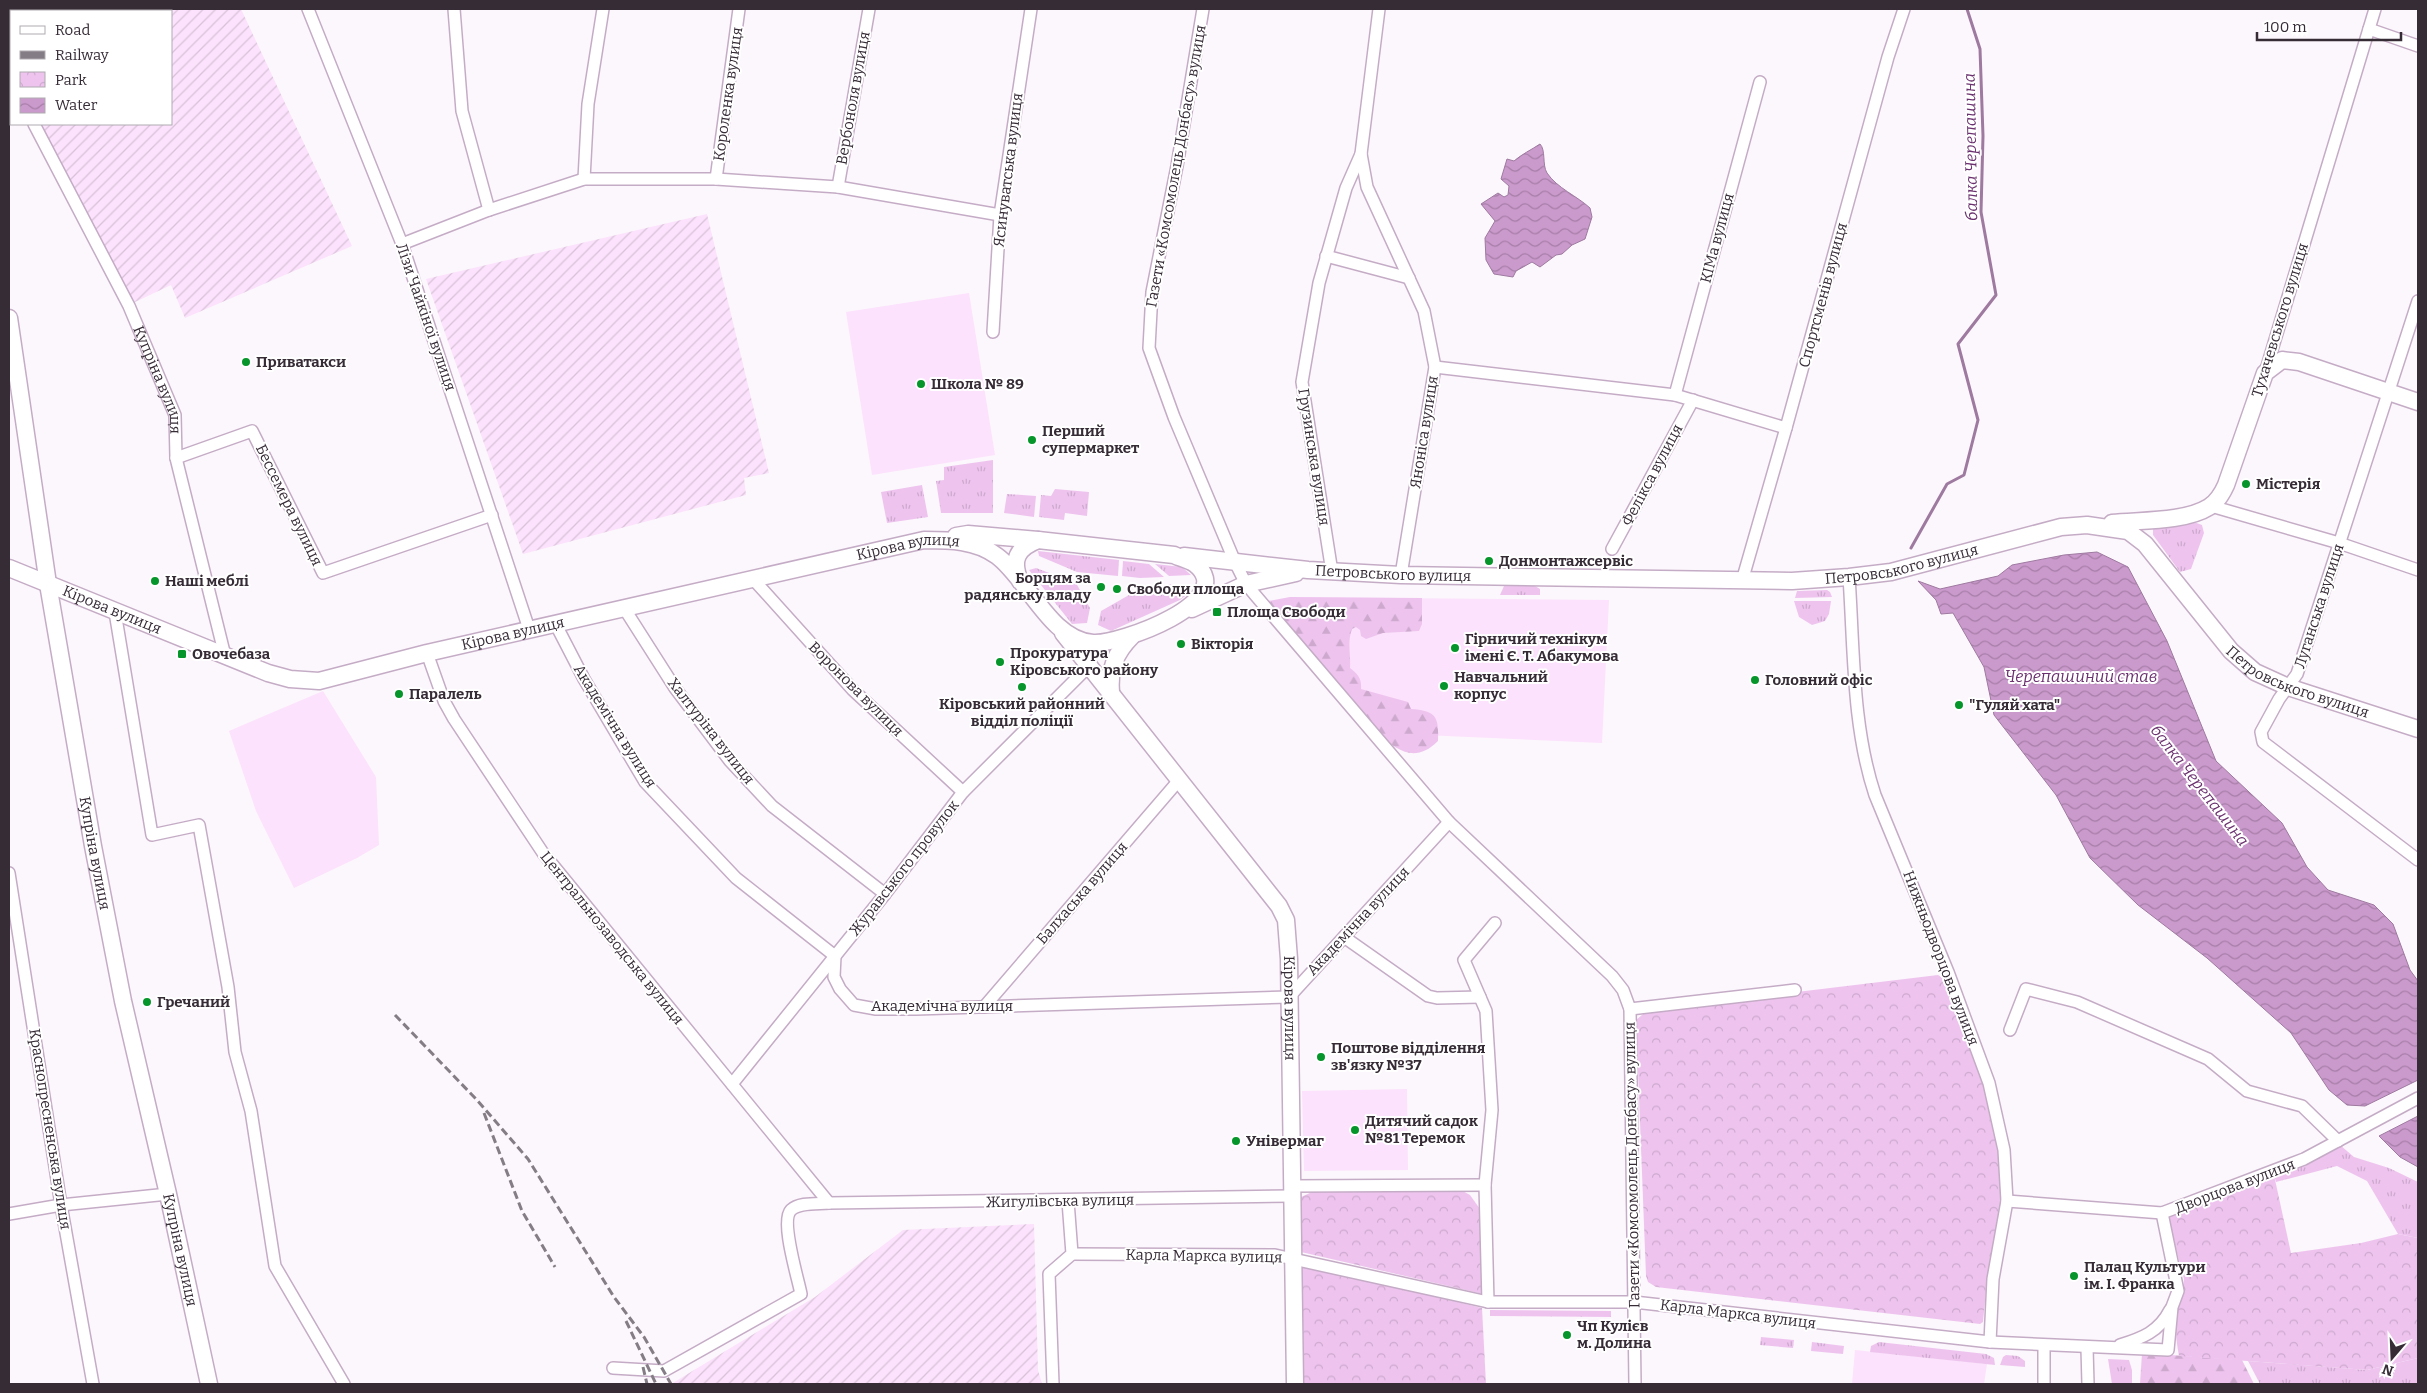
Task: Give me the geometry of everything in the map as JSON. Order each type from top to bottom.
[{"type":"main road","name":"Купріна вулиця","points":[[9,318],[48,584],[93,846],[123,1000],[168,1194],[209,1384]]},
{"type":"main road","points":[[2265,373],[2277,362],[2290,359],[2418,402]]},
{"type":"main road","name":"Тухачевського вулиця","points":[[2211,506],[2220,497],[2226,486],[2265,373]]},
{"type":"main road","points":[[2087,525],[2194,515],[2211,506]]},
{"type":"main road","name":"Петровського вулиця","points":[[1174,555],[1332,572],[1742,581],[1849,577],[1891,572],[2061,527],[2087,525],[2128,531],[2145,544],[2231,651],[2255,672],[2288,687],[2418,729]]},
{"type":"main road","points":[[924,540],[968,534],[1038,540]]},
{"type":"main road","name":"Кірова вулиця","points":[[9,568],[268,673],[290,679],[319,681],[529,629],[754,580],[924,540],[965,542],[997,556],[1020,581],[1111,693],[1283,912],[1288,959],[1295,1384]]},
{"type":"main road","name":"Кірова вулиця","points":[[1020,581],[1014,568],[1016,556],[1029,543],[1038,540],[1174,555],[1194,563],[1204,578],[1202,594],[1184,612],[1132,636],[1093,643],[1078,639],[1056,625]]},
{"type":"main road","points":[[1184,612],[1246,584],[1308,570]]},
{"type":"main road","name":"Кірова вулиця","points":[[1111,693],[1110,675],[1114,660],[1120,648],[1132,636]]},
{"type":"street","name":"Лізи Чайкіної вулиця","points":[[308,9],[402,244],[529,629]]},
{"type":"street","points":[[454,9],[462,111],[489,210]]},
{"type":"street","points":[[584,179],[588,104],[603,9]]},
{"type":"street","name":"Короленка вулиця","points":[[716,179],[740,9]]},
{"type":"street","name":"Вербоноля вулиця","points":[[838,187],[869,9]]},
{"type":"street","name":"Ясинуватська вулиця","points":[[992,332],[1000,215],[1031,9]]},
{"type":"street","name":"Газети «Комсомолець Донбасу» вулиця","points":[[1203,9],[1177,166],[1152,292],[1150,348],[1174,417],[1246,584],[1449,822],[1612,976],[1623,990],[1630,1009],[1635,1384]]},
{"type":"street","name":"Грузинська вулиця","points":[[1332,572],[1302,382],[1319,283],[1347,186],[1361,154],[1379,9]]},
{"type":"street","name":"Спортсменів вулиця","points":[[1742,581],[1888,57],[1904,9]]},
{"type":"street","name":"Тухачевського вулиця","points":[[2265,373],[2375,9]]},
{"type":"street","points":[[2369,29],[2418,46]]},
{"type":"street","name":"КІМа вулиця","points":[[1675,395],[1760,82]]},
{"type":"street","name":"Купріна вулиця","points":[[35,125],[129,306],[172,406],[175,415],[176,458],[225,656]]},
{"type":"street","name":"Яноніса вулиця","points":[[1361,154],[1367,187],[1424,311],[1435,367],[1401,575]]},
{"type":"street","points":[[402,244],[489,210],[584,179],[716,179],[838,187],[1000,215]]},
{"type":"street","points":[[1347,186],[1367,187]]},
{"type":"street","name":"Грузинська вулиця","points":[[1319,283],[1347,186]]},
{"type":"street","points":[[1326,256],[1409,278]]},
{"type":"street","name":"Луганська вулиця","points":[[2418,301],[2297,674],[2261,732],[2263,742],[2418,860]]},
{"type":"street","points":[[1435,367],[1675,395],[1786,428]]},
{"type":"street","name":"Фелікса вулиця","points":[[1612,549],[1693,400]]},
{"type":"street","name":"Бессемера вулиця","points":[[176,458],[252,431],[323,573],[492,515]]},
{"type":"street","points":[[2211,506],[2339,543],[2418,570]]},
{"type":"street","name":"Нижньодворцова вулиця","points":[[1849,577],[1860,728],[1865,765],[1875,795],[1948,972],[1989,1083],[2004,1150],[2006,1201],[1994,1279],[1990,1342]]},
{"type":"street","name":"Воронова вулиця","points":[[754,580],[853,690],[963,792]]},
{"type":"street","name":"Халтуріна вулиця","points":[[624,608],[675,688],[730,762],[772,806],[885,894]]},
{"type":"street","points":[[115,612],[152,835],[199,825],[228,987],[235,1052],[251,1111],[275,1266],[344,1384]]},
{"type":"street","name":"Академічна вулиця","points":[[555,623],[584,679],[645,782],[736,878],[835,956],[834,977],[840,989],[854,1005],[876,1009],[916,1010],[1288,998],[1449,822]]},
{"type":"street","name":"Центральнозаводська вулиця","points":[[427,653],[444,701],[454,720],[543,853],[829,1203]]},
{"type":"street","name":"Журавського провулок","points":[[732,1084],[885,894],[963,792],[1089,666]]},
{"type":"street","name":"Балхаська вулиця","points":[[984,1007],[1180,779]]},
{"type":"street","name":"Краснопресненська вулиця","points":[[9,873],[61,1205],[93,1384]]},
{"type":"street","points":[[1488,1302],[1485,1185],[1492,1110],[1486,1011],[1464,960],[1495,923]]},
{"type":"street","points":[[1344,937],[1428,996],[1437,998],[1480,997]]},
{"type":"street","points":[[2010,1030],[2026,989],[2077,1002],[2208,1059],[2247,1091],[2302,1106],[2338,1141]]},
{"type":"street","points":[[1630,1009],[1795,990]]},
{"type":"street","name":"Дворцова вулиця","points":[[2006,1201],[2162,1213],[2304,1160],[2418,1098]]},
{"type":"street","name":"Жигулівська вулиця","points":[[613,1368],[664,1371],[801,1294],[787,1229],[789,1214],[792,1209],[802,1206],[829,1203],[1068,1201],[1485,1185]]},
{"type":"street","points":[[9,1214],[61,1205],[168,1194]]},
{"type":"street","points":[[1053,1384],[1049,1274],[1072,1254],[1068,1201]]},
{"type":"street","points":[[2109,1348],[2146,1337],[2164,1322],[2178,1291],[2162,1213]]},
{"type":"street","name":"Карла Маркса вулиця","points":[[1072,1254],[1275,1255],[1488,1302],[1634,1302],[1990,1342],[2087,1348],[2168,1350],[2172,1306]]},
{"type":"street","points":[[2044,1345],[2044,1384]]},
{"type":"street","points":[[2087,1348],[2088,1384]]},
{"type":"shaded area","points":[[9,9],[241,9],[352,246],[185,318],[171,285],[133,303],[39,125],[172,125],[172,10],[10,10],[10,70]]},
{"type":"shaded area","points":[[707,214],[769,473],[744,478],[746,495],[523,554],[426,279]]},
{"type":"shaded area","name":"Школа № 89","points":[[969,293],[995,455],[872,475],[846,312]]},
{"type":"shaded area","name":"Гірничий технікум імені Є. Т. Абакумова","points":[[1290,597],[1609,600],[1602,743],[1378,733]]},
{"type":"shaded area","points":[[323,691],[376,777],[379,845],[357,858],[294,888],[256,811],[229,731]]},
{"type":"shaded area","name":"Дитячий садок №81 Теремок","points":[[1407,1089],[1408,1170],[1304,1171],[1302,1091]]},
{"type":"shaded area","points":[[1034,1224],[1038,1370],[1042,1384],[671,1384],[815,1297],[903,1230]]},
{"type":"shaded area","points":[[1855,1350],[1987,1364],[1984,1384],[1852,1384]]},
{"type":"green space","points":[[993,460],[993,513],[941,513],[936,481],[944,480],[944,467]]},
{"type":"green space","points":[[922,485],[928,517],[887,523],[881,492]]},
{"type":"green space","points":[[1055,489],[1089,492],[1087,516],[1065,513],[1064,520],[1039,517],[1041,495],[1051,496]]},
{"type":"green space","points":[[1007,494],[1036,496],[1034,517],[1004,513]]},
{"type":"green space","points":[[2194,522],[2202,525],[2204,533],[2191,569],[2180,572],[2153,535],[2153,529],[2157,525]]},
{"type":"green space","points":[[1038,551],[1119,560],[1118,576],[1077,572],[1039,556]]},
{"type":"green space","points":[[1123,561],[1149,564],[1164,577],[1140,578],[1122,576]]},
{"type":"green space","points":[[1155,564],[1182,567],[1191,575],[1169,576]]},
{"type":"green space","points":[[1036,568],[1076,583],[1090,608],[1087,623],[1072,624],[1029,570]]},
{"type":"green space","points":[[1174,584],[1189,593],[1180,600],[1111,631],[1098,625],[1101,611],[1143,587]]},
{"type":"green space","points":[[1504,586],[1535,586],[1540,589],[1540,595],[1500,595]]},
{"type":"green space","points":[[1827,590],[1832,597],[1795,598],[1797,591]]},
{"type":"green space","points":[[1290,597],[1422,598],[1422,624],[1419,631],[1383,633],[1366,639],[1361,636],[1360,630],[1356,627],[1352,629],[1349,644],[1350,668],[1359,677],[1361,689],[1408,702],[1411,709],[1431,713],[1438,726],[1438,741],[1422,752],[1407,752],[1400,750],[1378,733],[1263,602]]},
{"type":"green space","points":[[1794,601],[1831,601],[1829,614],[1825,621],[1812,625],[1799,617]]},
{"type":"green space","points":[[1938,975],[1946,980],[1985,1091],[2000,1159],[2001,1218],[1987,1281],[1983,1322],[1980,1324],[1656,1287],[1648,1282],[1646,1276],[1636,1020],[1648,1010]]},
{"type":"green space","points":[[2340,1145],[2354,1157],[2389,1168],[2418,1182],[2418,1238],[2398,1234],[2367,1181],[2337,1166],[2276,1182],[2274,1175]]},
{"type":"green space","points":[[2274,1175],[2291,1253],[2361,1243],[2398,1234],[2418,1238],[2418,1358],[2367,1370],[2179,1356],[2176,1338],[2176,1319],[2184,1279],[2167,1215]]},
{"type":"green space","points":[[1459,1189],[1470,1195],[1480,1209],[1483,1294],[1301,1252],[1299,1198],[1312,1192]]},
{"type":"green space","points":[[1302,1264],[1482,1308],[1486,1384],[1304,1384]]},
{"type":"green space","points":[[1490,1310],[1611,1311],[1611,1317],[1490,1316]]},
{"type":"green space","points":[[1761,1337],[1794,1340],[1793,1348],[1760,1345]]},
{"type":"green space","points":[[1812,1342],[1844,1346],[1843,1354],[1811,1351]]},
{"type":"green space","points":[[1879,1342],[1986,1354],[1994,1358],[1995,1365],[1870,1352],[1871,1346]]},
{"type":"green space","points":[[2142,1353],[2242,1360],[2254,1384],[2140,1384]]},
{"type":"green space","points":[[2006,1355],[2018,1356],[2025,1361],[2025,1367],[2000,1365],[2003,1357]]},
{"type":"green space","points":[[2418,1358],[2418,1384],[2260,1384],[2248,1361],[2367,1370]]},
{"type":"green space","points":[[2108,1359],[2129,1360],[2132,1370],[2132,1384],[2112,1384]]},
{"type":"water","points":[[1540,144],[1543,150],[1547,173],[1562,188],[1590,208],[1592,217],[1585,239],[1572,245],[1562,254],[1556,255],[1540,267],[1532,262],[1516,271],[1513,277],[1494,274],[1486,260],[1485,238],[1495,221],[1481,204],[1498,193],[1504,197],[1508,195],[1509,186],[1501,179],[1507,159],[1514,161]]},
{"type":"water","name":"Черепашиний став","points":[[2097,552],[2128,567],[2167,641],[2216,761],[2282,823],[2307,867],[2328,890],[2374,905],[2393,924],[2410,970],[2418,981],[2418,1080],[2365,1106],[2347,1105],[2329,1090],[2291,1033],[2207,958],[2138,905],[2090,858],[2056,795],[1994,715],[1984,667],[1953,613],[1941,614],[1936,600],[1918,581],[1940,589],[1998,576],[2012,565],[2064,555]]},
{"type":"water","points":[[2418,1116],[2418,1167],[2400,1157],[2379,1136]]},
{"type":"waterway","name":"балка Черепашина","points":[[1911,548],[1947,484],[1964,475],[1978,420],[1958,344],[1996,295],[1981,212],[1983,136],[1980,49],[1967,9]]},
{"type":"railway","points":[[395,1015],[477,1100],[528,1159],[614,1297],[644,1337],[671,1384]]},
{"type":"railway","points":[[484,1113],[522,1211],[555,1267]]},
{"type":"railway","points":[[626,1321],[656,1384]]},
{"type":"railway","points":[[643,1367],[647,1384]]},
{"type":"place","name":"Приватакси","points":[[246,362]]},
{"type":"place","name":"Школа № 89","points":[[921,384]]},
{"type":"place","name":"Перший супермаркет","points":[[1032,440]]},
{"type":"place","name":"Містерія","points":[[2246,484]]},
{"type":"place","name":"Донмонтажсервіс","points":[[1489,561]]},
{"type":"place","name":"Наші меблі","points":[[155,581]]},
{"type":"place","name":"Борцям за радянську владу","points":[[1101,587]]},
{"type":"place","name":"Свободи площа","points":[[1117,589]]},
{"type":"place","name":"Площа Свободи","points":[[1217,612]]},
{"type":"place","name":"Вікторія","points":[[1181,644]]},
{"type":"place","name":"Гірничий технікум імені Є. Т. Абакумова","points":[[1455,648]]},
{"type":"place","name":"Овочебаза","points":[[182,654]]},
{"type":"place","name":"Прокуратура Кіровського району","points":[[1000,662]]},
{"type":"place","name":"Головний офіс","points":[[1755,680]]},
{"type":"place","name":"Навчальний корпус","points":[[1444,686]]},
{"type":"place","name":"Кіровський районний відділ поліції","points":[[1022,687]]},
{"type":"place","name":"Паралель","points":[[399,694]]},
{"type":"place","name":"\"Гуляй хата\"","points":[[1959,705]]},
{"type":"place","name":"Гречаний","points":[[147,1002]]},
{"type":"place","name":"Поштове відділення зв'язку №37","points":[[1321,1057]]},
{"type":"place","name":"Дитячий садок №81 Теремок","points":[[1355,1130]]},
{"type":"place","name":"Універмаг","points":[[1236,1141]]},
{"type":"place","name":"Палац Культури ім. І. Франка","points":[[2074,1276]]},
{"type":"place","name":"Чп Кулієв м. Долина","points":[[1567,1335]]}]
